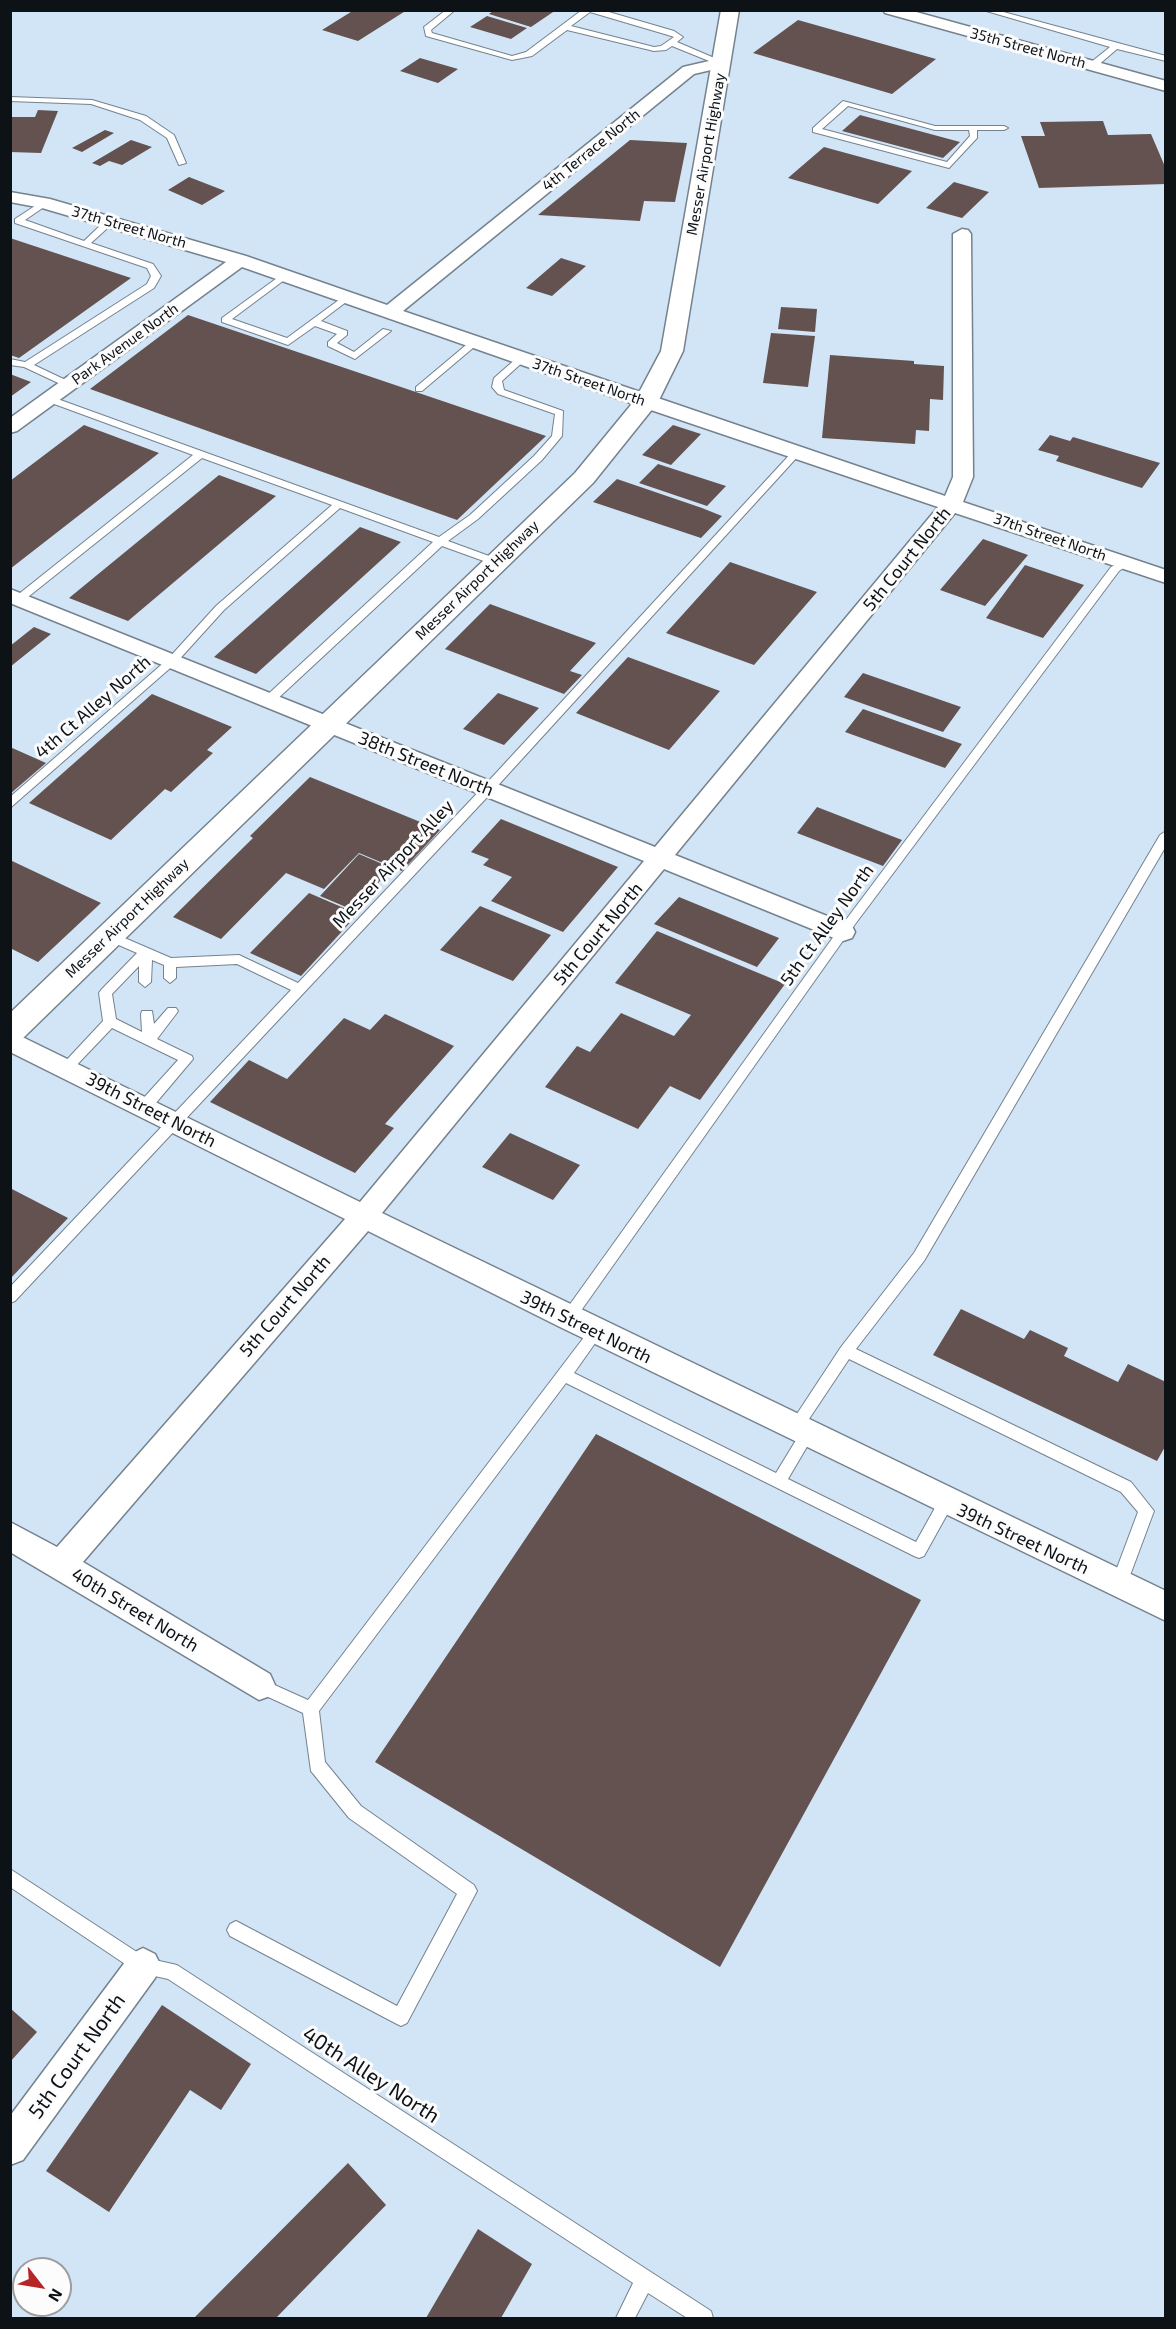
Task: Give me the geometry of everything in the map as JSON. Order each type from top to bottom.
[{"type":"main road","name":"Messer Airport Highway","points":[[10,1032],[584,478],[646,402],[672,351],[730,10]]},
{"type":"street","name":"35th Street North","points":[[890,10],[1166,86]]},
{"type":"street","name":"4th Terrace North","points":[[390,312],[689,70],[722,63]]},
{"type":"street","name":"37th Street North","points":[[10,197],[44,203],[110,221],[240,261],[646,402],[952,503],[1166,577]]},
{"type":"street","name":"5th Court North","points":[[61,1565],[363,1216],[952,503],[963,477],[962,234]]},
{"type":"street","name":"Park Avenue North","points":[[10,427],[240,261]]},
{"type":"street","name":"38th Street North","points":[[17,603],[172,661],[843,932]]},
{"type":"street","name":"39th Street North","points":[[10,1040],[596,1332],[1166,1607]]},
{"type":"street","name":"40th Street North","points":[[10,1535],[260,1685]]},
{"type":"street","name":"5th Court North","points":[[10,2146],[143,1966]]},
{"type":"lane","points":[[452,10],[427,29],[429,34],[512,58],[529,54],[565,27],[590,10],[679,37],[663,48],[654,50],[565,27]]},
{"type":"lane","points":[[986,10],[1166,59]]},
{"type":"lane","points":[[671,43],[722,63]]},
{"type":"lane","points":[[1093,65],[1116,46]]},
{"type":"lane","points":[[10,99],[92,102],[143,118],[171,137],[182,163]]},
{"type":"lane","points":[[974,129],[974,136],[949,165],[816,130],[846,104],[935,128],[1004,128]]},
{"type":"lane","points":[[14,220],[44,203]]},
{"type":"lane","points":[[14,220],[150,266],[156,276],[150,286],[27,365]]},
{"type":"lane","points":[[85,244],[110,221]]},
{"type":"lane","points":[[284,276],[225,320],[288,342],[347,297]]},
{"type":"lane","points":[[314,322],[344,333],[331,344],[355,356],[386,331]]},
{"type":"lane","points":[[419,389],[475,342]]},
{"type":"lane","points":[[269,700],[441,541],[474,517],[538,458],[557,436],[560,413],[501,392],[496,387],[497,380],[521,359]]},
{"type":"lane","points":[[10,362],[27,365],[69,384]]},
{"type":"lane","points":[[49,399],[496,561]]},
{"type":"lane","name":"Messer Airport Alley","points":[[10,1297],[488,789],[797,452]]},
{"type":"lane","points":[[17,603],[200,454]]},
{"type":"lane","name":"4th Ct Alley North","points":[[10,804],[172,661],[220,608],[339,504]]},
{"type":"lane","name":"5th Ct Alley North","points":[[568,1318],[843,932],[1115,569],[1126,563]]},
{"type":"lane","points":[[778,1481],[802,1430],[846,1351],[919,1257],[1166,835]]},
{"type":"lane","points":[[109,936],[170,963],[239,959],[300,989]]},
{"type":"lane","points":[[145,982],[146,952]]},
{"type":"lane","points":[[110,1022],[105,993],[146,952]]},
{"type":"lane","points":[[170,963],[170,978]]},
{"type":"lane","points":[[149,1040],[172,1011]]},
{"type":"lane","points":[[147,1014],[149,1040]]},
{"type":"lane","points":[[110,1022],[187,1059],[146,1106]]},
{"type":"lane","points":[[67,1067],[110,1022]]},
{"type":"lane","points":[[236,1930],[401,2017],[468,1891],[355,1812],[317,1765],[311,1709],[596,1332]]},
{"type":"lane","points":[[846,1351],[1126,1487],[1146,1510],[1119,1584]]},
{"type":"lane","points":[[564,1375],[919,1551],[945,1502]]},
{"type":"lane","points":[[260,1685],[311,1709]]},
{"type":"lane","name":"40th Alley North","points":[[10,1877],[143,1966],[171,1971],[704,2319]]},
{"type":"lane","points":[[625,2319],[645,2280]]},
{"type":"shaded area","points":[[11,11],[1165,11],[1165,2318],[11,2318]]},
{"type":"building","points":[[354,10],[407,10],[358,41],[322,30]]},
{"type":"building","points":[[494,10],[556,10],[531,27],[489,14]]},
{"type":"building","points":[[487,16],[527,28],[511,39],[470,27]]},
{"type":"building","points":[[798,20],[936,59],[892,94],[753,53]]},
{"type":"building","points":[[420,58],[458,69],[438,83],[400,71]]},
{"type":"building","points":[[38,110],[58,111],[41,153],[10,152],[10,117],[35,117]]},
{"type":"building","points":[[860,115],[960,142],[943,158],[842,131]]},
{"type":"building","points":[[1103,121],[1108,135],[1151,134],[1166,169],[1166,184],[1039,188],[1021,136],[1045,136],[1040,122]]},
{"type":"building","points":[[105,130],[114,133],[82,152],[72,148]]},
{"type":"building","points":[[131,140],[152,147],[122,165],[109,161],[100,166],[92,163]]},
{"type":"building","points":[[630,140],[687,143],[675,202],[644,201],[640,221],[538,215]]},
{"type":"building","points":[[824,147],[912,171],[878,204],[788,178]]},
{"type":"building","points":[[189,177],[225,191],[202,205],[168,190]]},
{"type":"building","points":[[954,182],[989,192],[962,218],[926,208]]},
{"type":"building","points":[[10,238],[131,278],[19,358],[10,355]]},
{"type":"building","points":[[561,258],[586,266],[552,296],[526,288]]},
{"type":"building","points":[[781,307],[817,309],[815,332],[778,329]]},
{"type":"building","points":[[188,315],[546,436],[457,520],[90,389]]},
{"type":"building","points":[[771,333],[815,336],[808,387],[763,383]]},
{"type":"building","points":[[830,355],[914,361],[914,364],[944,366],[943,400],[930,399],[929,431],[916,430],[915,444],[822,438]]},
{"type":"building","points":[[10,374],[31,382],[10,397]]},
{"type":"building","points":[[84,425],[159,453],[10,569],[10,481]]},
{"type":"building","points":[[673,425],[701,434],[671,465],[642,455]]},
{"type":"building","points":[[1050,435],[1070,441],[1073,437],[1160,463],[1142,488],[1056,461],[1059,456],[1038,450]]},
{"type":"building","points":[[658,464],[726,486],[707,506],[639,483]]},
{"type":"building","points":[[219,475],[276,496],[128,621],[69,598]]},
{"type":"building","points":[[617,479],[722,516],[701,538],[593,502]]},
{"type":"building","points":[[360,527],[401,542],[256,674],[214,657]]},
{"type":"building","points":[[983,539],[1028,555],[985,606],[940,590]]},
{"type":"building","points":[[730,562],[817,592],[754,665],[666,633]]},
{"type":"building","points":[[1025,565],[1084,585],[1043,638],[986,618]]},
{"type":"building","points":[[490,604],[596,643],[570,671],[582,675],[564,694],[445,649]]},
{"type":"building","points":[[34,627],[51,634],[10,667],[10,646]]},
{"type":"building","points":[[628,657],[720,691],[669,750],[576,713]]},
{"type":"building","points":[[863,673],[961,707],[943,732],[844,697]]},
{"type":"building","points":[[498,693],[539,708],[504,745],[463,729]]},
{"type":"building","points":[[152,694],[232,727],[207,750],[213,753],[171,792],[165,789],[111,840],[29,803]]},
{"type":"building","points":[[863,709],[962,744],[945,768],[845,732]]},
{"type":"building","points":[[10,747],[46,763],[10,794]]},
{"type":"building","points":[[310,777],[440,830],[402,871],[359,853],[324,889],[286,873],[221,939],[173,917],[253,838],[250,836]]},
{"type":"building","points":[[817,807],[902,840],[883,866],[797,833]]},
{"type":"building","points":[[501,819],[618,867],[563,932],[491,901],[512,877],[483,865],[489,859],[471,852]]},
{"type":"building","points":[[359,854],[392,868],[353,910],[320,896]]},
{"type":"building","points":[[10,860],[101,903],[38,962],[10,948]]},
{"type":"building","points":[[309,893],[358,914],[301,976],[250,953]]},
{"type":"building","points":[[679,897],[779,938],[757,967],[654,924]]},
{"type":"building","points":[[480,906],[551,935],[513,981],[440,950]]},
{"type":"building","points":[[657,931],[785,984],[700,1100],[670,1086],[638,1129],[545,1087],[577,1046],[590,1052],[621,1013],[674,1036],[691,1015],[615,983]]},
{"type":"building","points":[[385,1014],[454,1046],[385,1124],[394,1128],[355,1173],[210,1102],[249,1060],[287,1079],[344,1018],[370,1030]]},
{"type":"building","points":[[510,1133],[580,1165],[553,1200],[482,1167]]},
{"type":"building","points":[[10,1188],[68,1218],[10,1279]]},
{"type":"building","points":[[961,1309],[1024,1339],[1030,1330],[1068,1348],[1064,1356],[1118,1382],[1128,1364],[1166,1382],[1166,1445],[1157,1461],[933,1355]]},
{"type":"building","points":[[596,1434],[921,1600],[720,1967],[375,1762]]},
{"type":"building","points":[[162,2005],[251,2064],[221,2110],[190,2090],[109,2212],[46,2171]]},
{"type":"building","points":[[10,2008],[37,2032],[10,2062]]},
{"type":"building","points":[[348,2163],[386,2205],[276,2318],[194,2318]]},
{"type":"building","points":[[478,2229],[532,2264],[501,2318],[426,2318]]}]
